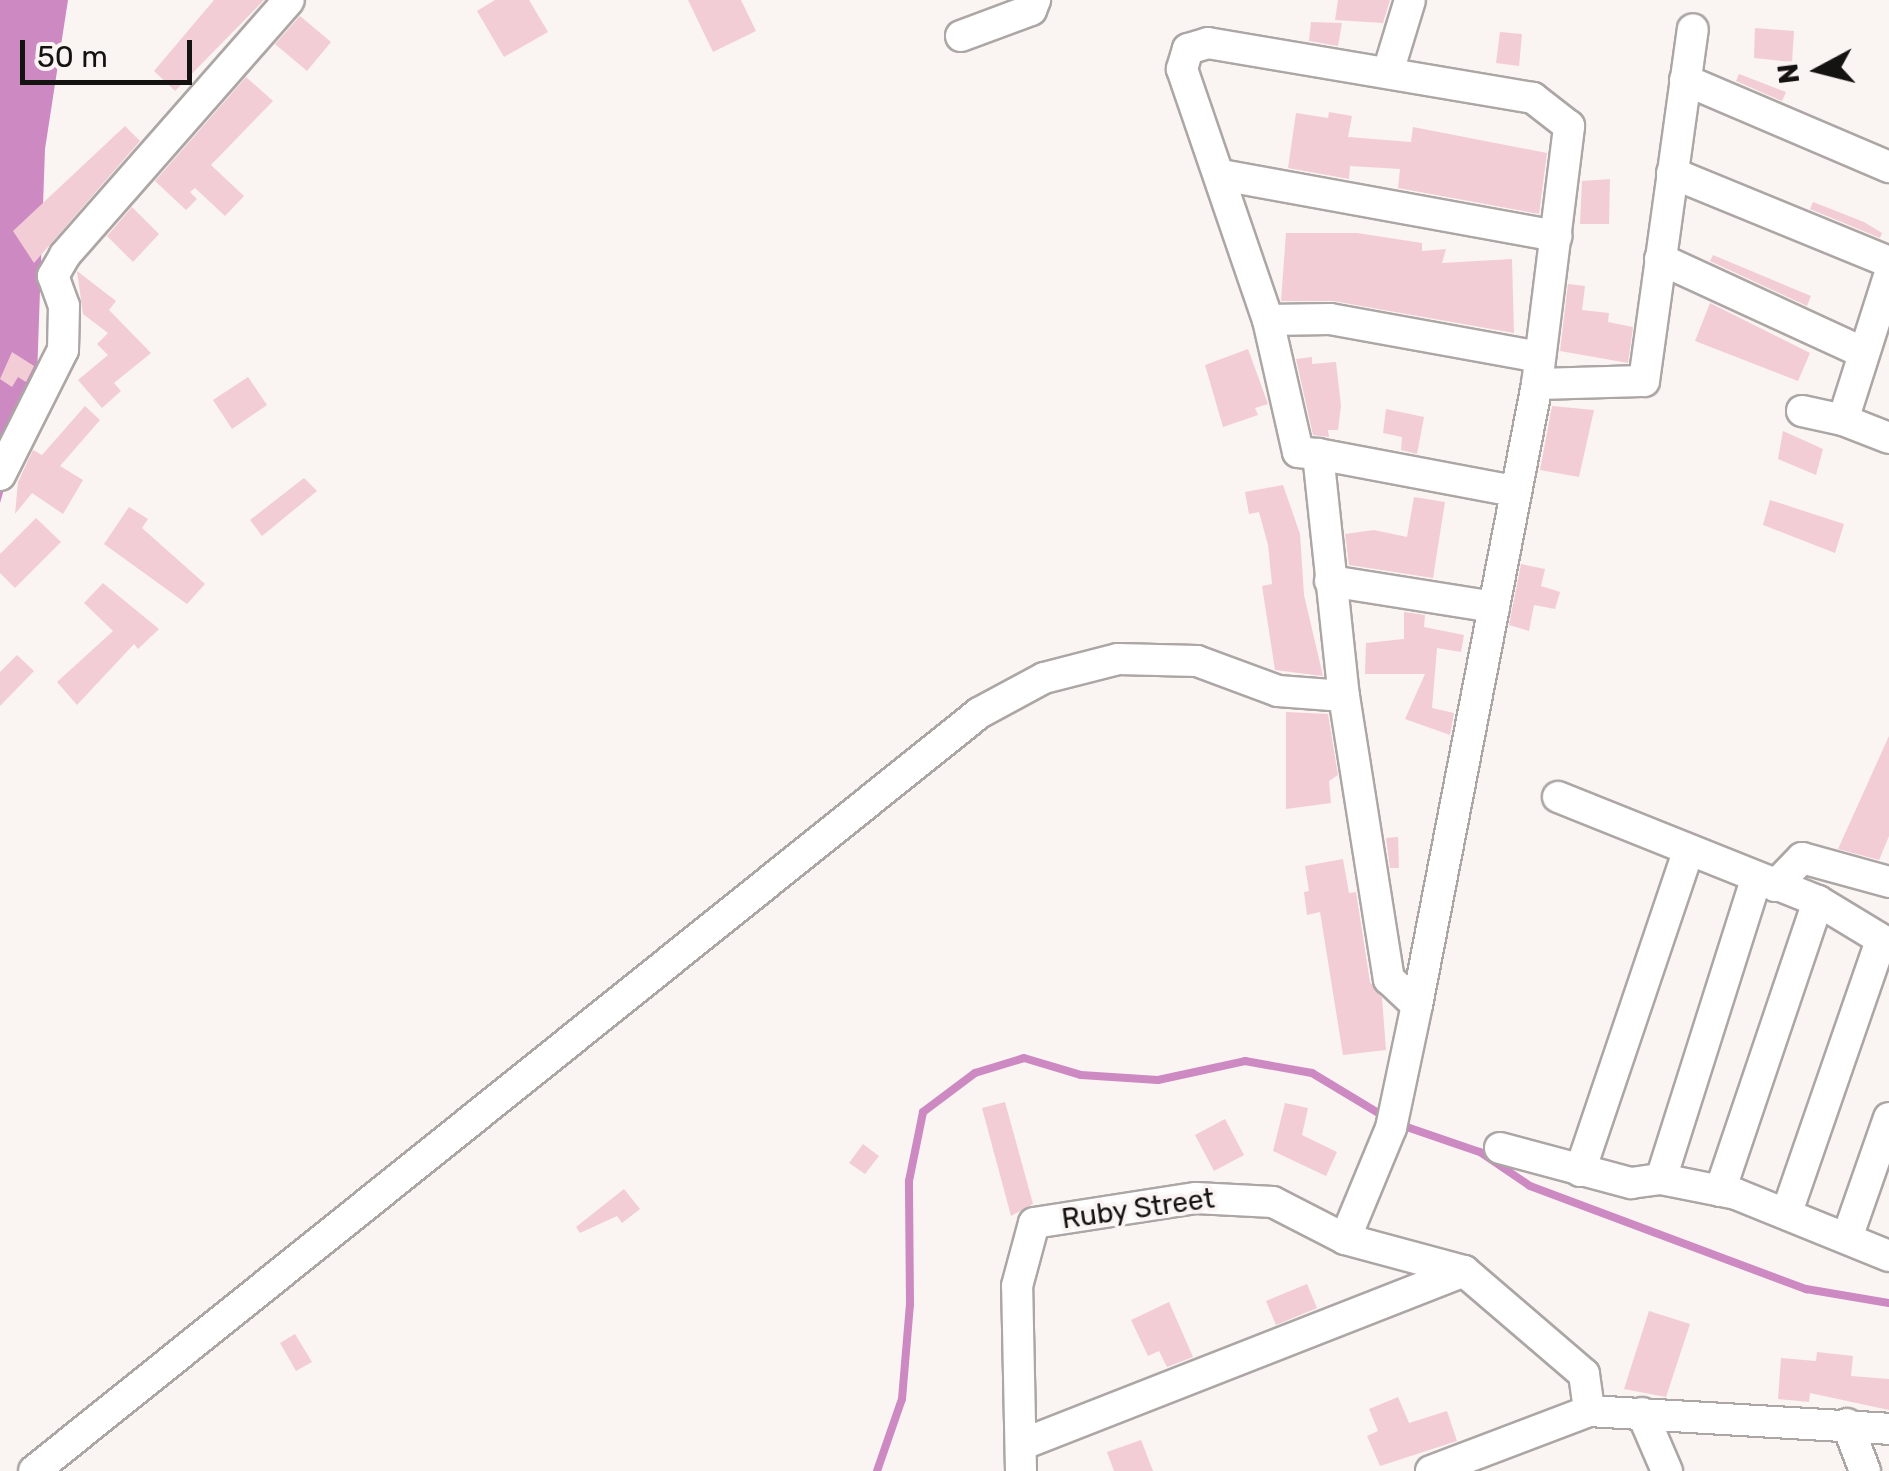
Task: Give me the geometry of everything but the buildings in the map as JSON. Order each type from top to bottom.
[{"type":"street","points":[[0,475],[63,350],[64,306],[53,276],[66,255],[289,0]]},
{"type":"street","points":[[961,36],[1031,10],[1036,0]]},
{"type":"street","points":[[1388,72],[1410,0]]},
{"type":"street","points":[[1268,320],[1330,319],[1538,371],[1644,381],[1693,28]]},
{"type":"street","points":[[1345,1239],[1392,1128],[1417,1005],[1538,371],[1569,126],[1557,111],[1533,98],[1208,43],[1188,49],[1182,68],[1268,320],[1298,452],[1514,491]]},
{"type":"street","points":[[1686,80],[1889,167]]},
{"type":"street","points":[[1672,173],[1889,262]]},
{"type":"street","points":[[1221,176],[1556,236]]},
{"type":"street","points":[[1660,259],[1862,352]]},
{"type":"street","points":[[1844,420],[1862,352],[1889,276]]},
{"type":"street","points":[[1802,411],[1844,420],[1889,438]]},
{"type":"street","points":[[1318,454],[1344,696],[1389,979],[1417,1005]]},
{"type":"street","points":[[1330,581],[1494,607]]},
{"type":"street","points":[[34,1471],[979,714],[1044,678],[1118,659],[1197,662],[1278,691],[1344,696]]},
{"type":"street","points":[[1558,797],[1818,901],[1885,942],[1788,1212]]},
{"type":"street","points":[[1580,1171],[1688,852]]},
{"type":"street","points":[[1660,1179],[1766,882],[1802,858],[1889,882]]},
{"type":"street","points":[[1720,1191],[1818,901]]},
{"type":"street","points":[[1848,1235],[1888,1122]]},
{"type":"street","points":[[1500,1148],[1631,1183],[1660,1179],[1720,1191],[1848,1235],[1889,1256]]},
{"type":"street","name":"Ruby Street","points":[[1022,1458],[1017,1286],[1034,1222],[1248,1196],[1345,1239],[1464,1271],[1584,1374],[1589,1410]]},
{"type":"street","points":[[1022,1458],[1464,1271]]},
{"type":"street","points":[[1451,1468],[1589,1410],[1889,1429]]},
{"type":"street","points":[[1642,1413],[1667,1471]]},
{"type":"street","points":[[1847,1424],[1865,1471]]},
{"type":"shaded area","points":[[0,0],[68,0],[45,149],[37,376],[0,503]]},
{"type":"waterway","points":[[877,1471],[902,1399],[910,1304],[909,1181],[923,1112],[975,1073],[1024,1058],[1081,1075],[1158,1080],[1245,1061],[1312,1073],[1385,1117]]},
{"type":"waterway","points":[[1398,1124],[1480,1152],[1530,1186],[1806,1289],[1889,1303]]}]
